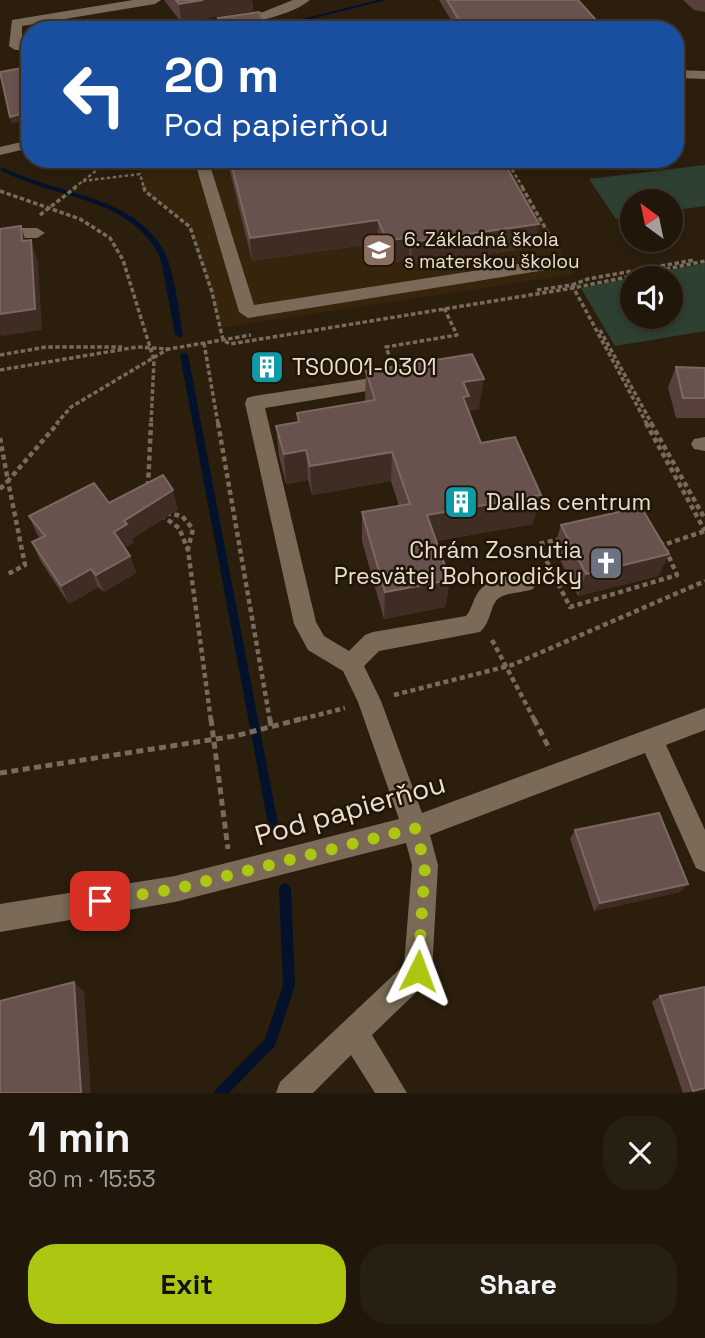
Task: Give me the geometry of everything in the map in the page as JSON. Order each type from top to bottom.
[{"type":"street","points":[[28,21],[155,0]]},
{"type":"street","points":[[230,21],[266,15],[303,0]]},
{"type":"street","points":[[21,22],[16,23],[15,46],[21,46]]},
{"type":"street","points":[[684,74],[705,75]]},
{"type":"street","points":[[0,151],[21,146]]},
{"type":"street","points":[[204,168],[248,312],[564,261]]},
{"type":"street","points":[[0,233],[37,233]]},
{"type":"street","points":[[291,1093],[418,971],[425,865],[415,828],[369,701],[351,664],[316,643],[305,624],[254,403],[405,379]]},
{"type":"street","points":[[351,664],[373,642],[472,625],[480,618],[483,597],[489,591],[525,583]]},
{"type":"street","name":"Pod papierňou","points":[[0,918],[175,889],[415,828],[705,719]]},
{"type":"street","points":[[651,739],[705,859]]},
{"type":"street","points":[[354,1032],[392,1093]]},
{"type":"path","points":[[57,201],[100,168]]},
{"type":"path","points":[[511,168],[564,261]]},
{"type":"path","points":[[83,181],[140,174],[145,191],[190,227],[212,292],[223,340]]},
{"type":"path","points":[[0,191],[80,219],[110,237],[123,260],[154,360],[148,496]]},
{"type":"path","points":[[535,229],[545,227]]},
{"type":"path","points":[[0,355],[46,347],[169,349],[574,287],[705,260]]},
{"type":"path","points":[[574,287],[705,519]]},
{"type":"path","points":[[574,287],[705,531],[653,547]]},
{"type":"path","points":[[405,379],[386,347],[457,335],[443,306]]},
{"type":"path","points":[[204,342],[271,727]]},
{"type":"path","points":[[0,370],[137,347]]},
{"type":"path","points":[[0,489],[71,407],[169,349]]},
{"type":"path","points":[[0,438],[25,565],[6,575]]},
{"type":"path","points":[[188,550],[193,529],[182,516],[156,512],[180,528],[188,550],[231,875]]},
{"type":"path","points":[[574,536],[538,544],[570,607],[677,575],[663,545],[653,537]]},
{"type":"path","points":[[0,773],[235,736],[507,666],[705,582]]},
{"type":"path","points":[[507,666],[562,773]]},
{"type":"shaded area","name":"6. Základná škola s materskou školou","points":[[139,168],[511,168],[575,274],[220,328],[190,227],[145,191]]},
{"type":"green space","points":[[705,165],[705,206],[683,209],[683,189],[620,189],[620,218],[616,219],[589,179],[680,168]]},
{"type":"green space","points":[[705,263],[705,331],[615,346],[581,288],[620,280],[620,329],[683,329],[683,267]]},
{"type":"building","points":[[176,0],[203,0],[179,4]]},
{"type":"building","points":[[447,0],[578,0],[597,21],[460,21]]},
{"type":"building","points":[[259,12],[264,21],[220,21],[218,18]]},
{"type":"building","points":[[21,68],[21,114],[10,117],[0,72]]},
{"type":"building","points":[[232,168],[507,168],[539,224],[412,242],[410,237],[387,241],[378,220],[250,238]]},
{"type":"building","points":[[21,226],[22,241],[31,240],[35,309],[0,314],[0,229]]},
{"type":"building","points":[[472,354],[484,379],[463,382],[469,396],[463,397],[481,443],[515,437],[541,495],[427,515],[450,580],[385,592],[362,512],[410,504],[392,452],[310,466],[306,450],[284,454],[276,426],[299,422],[297,413],[375,400],[366,371]]},
{"type":"building","points":[[676,367],[705,368],[705,398],[683,398]]},
{"type":"building","points":[[163,475],[173,490],[124,521],[127,524],[114,532],[130,556],[96,575],[91,569],[61,586],[32,542],[45,536],[29,516],[94,483],[109,503]]},
{"type":"building","points":[[641,507],[669,554],[586,574],[561,525]]},
{"type":"building","points":[[659,813],[688,884],[600,903],[575,830]]},
{"type":"building","points":[[74,982],[81,1093],[0,1093],[0,1001]]},
{"type":"building","points":[[705,987],[705,1088],[693,1091],[660,996]]},
{"type":"waterway","points":[[297,21],[384,0]]},
{"type":"waterway","points":[[3,170],[114,210],[134,221],[151,236],[165,264],[179,335]]},
{"type":"waterway","points":[[184,355],[274,829]]},
{"type":"waterway","points":[[220,1093],[270,1043],[289,985],[285,889]]},
{"type":"place","name":"6. Základná škola s materskou školou","points":[[379,250]]},
{"type":"place","name":"TS0001-0301","points":[[267,367]]},
{"type":"place","name":"Dallas centrum","points":[[461,502]]},
{"type":"place","name":"Chrám Zosnutia Presvätej Bohorodičky","points":[[606,563]]},
{"type":"route","points":[[100,901],[175,889],[415,828],[425,865],[418,971]]}]
